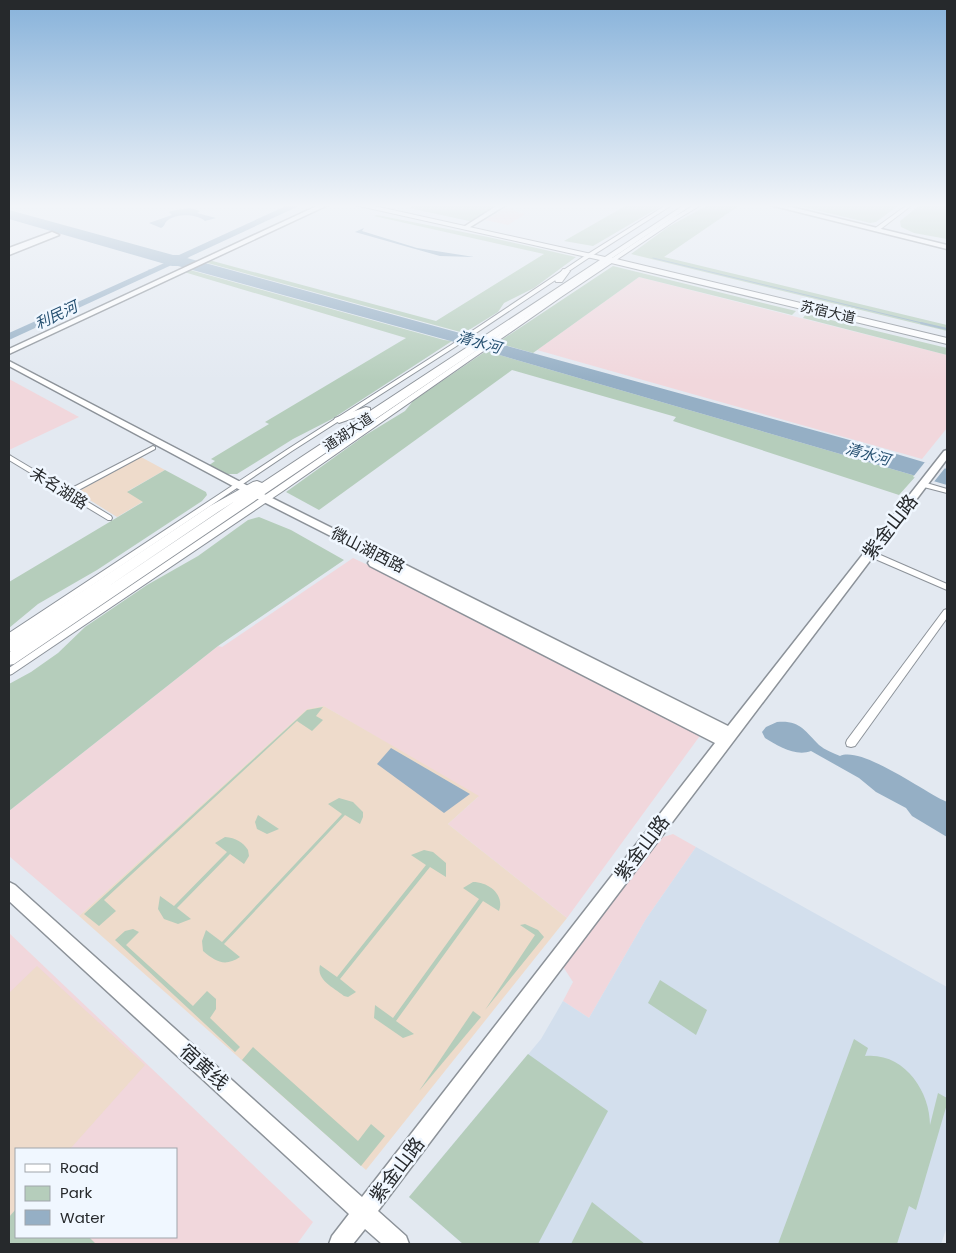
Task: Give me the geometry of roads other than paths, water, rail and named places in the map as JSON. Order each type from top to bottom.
[{"type":"main road","name":"通湖大道","points":[[9,646],[154,549],[326,446],[465,349],[559,280],[590,263]]},
{"type":"main road","name":"通湖大道","points":[[497,324],[533,306],[593,263]]},
{"type":"main road","name":"苏宿大道","points":[[634,263],[947,341]]},
{"type":"main road","name":"苏宿大道","points":[[636,263],[947,336]]},
{"type":"main road","points":[[559,280],[566,270]]},
{"type":"main road","points":[[533,306],[556,298]]},
{"type":"main road","name":"通湖大道","points":[[9,660],[81,612],[366,410],[465,349]]},
{"type":"main road","points":[[339,420],[366,410]]},
{"type":"main road","points":[[307,471],[326,446]]},
{"type":"main road","points":[[154,549],[174,526]]},
{"type":"main road","points":[[81,612],[123,594]]},
{"type":"street","points":[[9,352],[196,263]]},
{"type":"street","points":[[9,637],[174,526],[307,471],[566,270],[584,263]]},
{"type":"street","points":[[9,672],[123,594],[339,420],[465,349],[499,337],[556,298],[595,263]]},
{"type":"street","points":[[9,348],[180,271]]},
{"type":"street","name":"微山湖西路","points":[[9,363],[248,494]]},
{"type":"street","name":"微山湖西路","points":[[9,371],[153,448],[248,494],[727,737]]},
{"type":"street","points":[[68,493],[153,448]]},
{"type":"street","name":"紫金山路","points":[[340,1244],[727,737],[947,453]]},
{"type":"street","name":"未名湖路","points":[[9,457],[108,518]]},
{"type":"street","points":[[923,484],[947,491]]},
{"type":"street","points":[[870,553],[947,587]]},
{"type":"street","points":[[852,743],[943,626],[947,612]]},
{"type":"street","name":"宿黄线","points":[[9,890],[398,1244]]},
{"type":"water","name":"清水河","points":[[163,263],[207,263],[846,439],[947,469],[947,485],[458,343],[178,266]]},
{"type":"water","points":[[777,722],[797,725],[826,750],[840,756],[850,755],[863,758],[877,764],[947,802],[947,837],[912,816],[906,808],[876,792],[859,778],[811,751],[793,752],[765,738],[762,732],[766,727]]},
{"type":"water","points":[[391,748],[470,794],[444,813],[377,764]]},
{"type":"waterway","name":"利民河","points":[[9,337],[171,263]]},
{"type":"waterway","points":[[676,263],[926,324]]},
{"type":"waterway","name":"利民河","points":[[149,270],[153,271]]},
{"type":"waterway","points":[[921,323],[947,329]]}]
